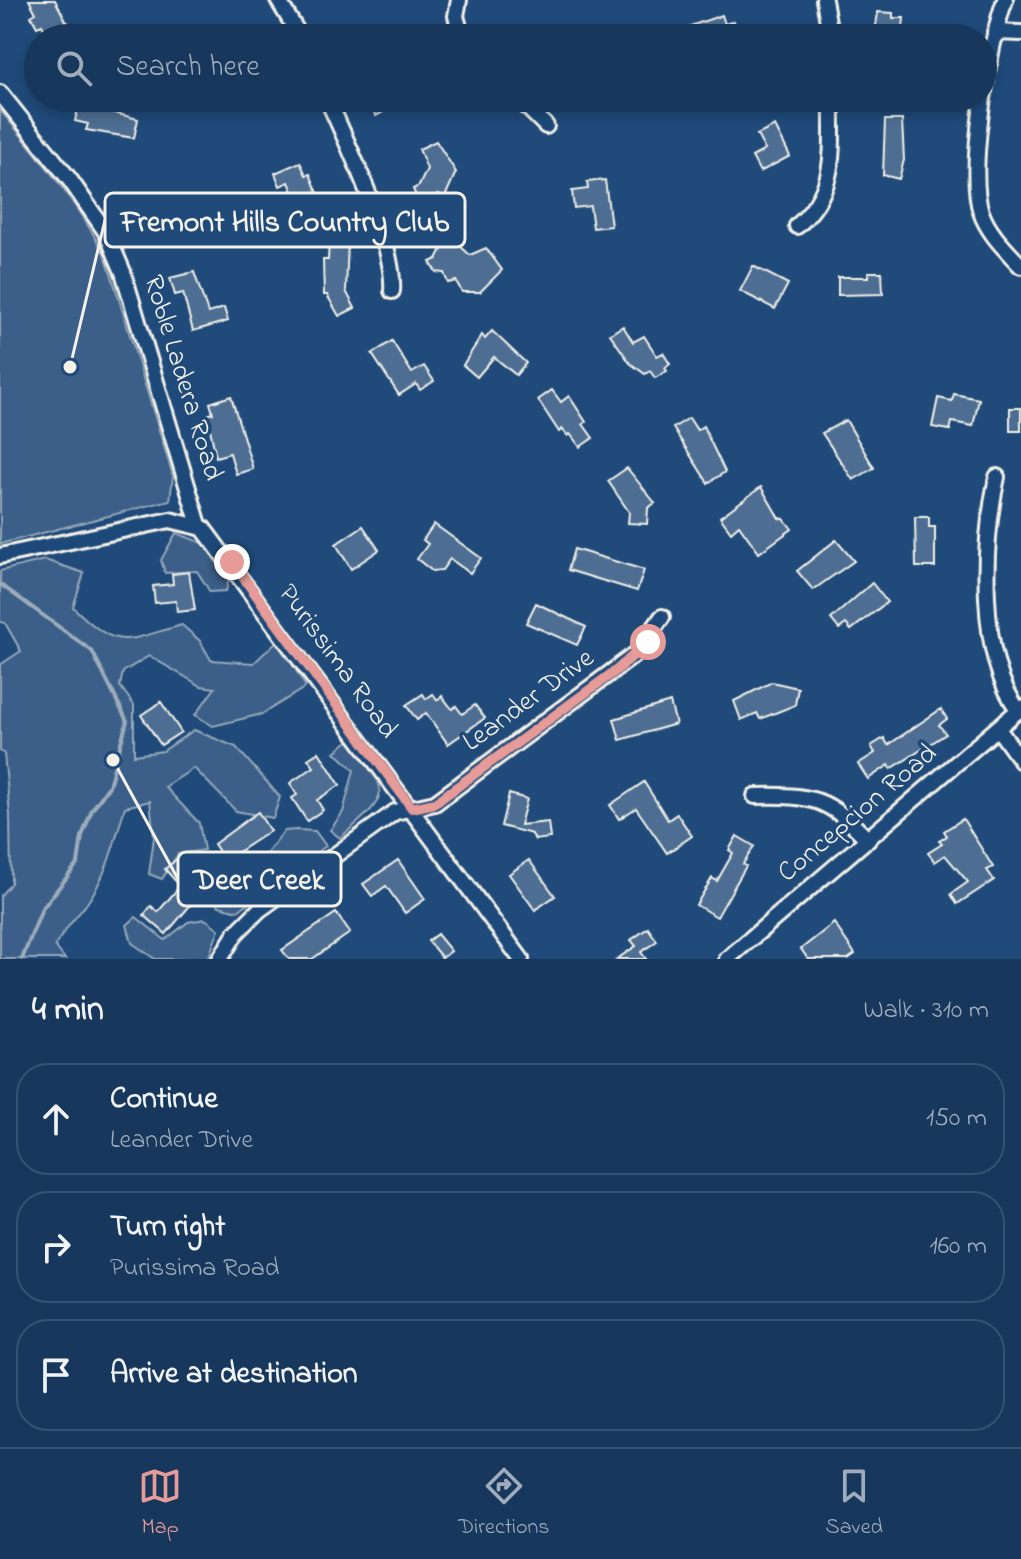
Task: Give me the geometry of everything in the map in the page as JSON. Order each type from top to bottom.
[{"type":"street","points":[[278,0],[293,24]]},
{"type":"street","points":[[458,24],[456,16],[459,0]]},
{"type":"street","points":[[824,0],[828,24]]},
{"type":"street","points":[[997,26],[1005,0]]},
{"type":"street","points":[[997,32],[1021,33]]},
{"type":"street","name":"Roble Ladera Road","points":[[0,93],[70,180],[106,232],[123,272],[199,525]]},
{"type":"street","points":[[332,112],[386,250],[393,274],[392,291]]},
{"type":"street","points":[[532,112],[546,126]]},
{"type":"street","points":[[797,226],[811,213],[827,188],[831,112]]},
{"type":"street","points":[[983,112],[974,177],[981,213],[995,237],[1021,266]]},
{"type":"street","points":[[997,477],[985,555],[996,668],[1006,694],[1020,709]]},
{"type":"street","points":[[0,556],[170,520],[199,525]]},
{"type":"street","name":"Purissima Road","points":[[199,525],[212,536],[521,959]]},
{"type":"street","name":"Leander Drive","points":[[220,959],[236,933],[259,910],[395,812],[435,803],[618,669],[648,642],[662,617]]},
{"type":"street","name":"Concepcion Road","points":[[727,959],[746,953],[868,840],[1020,709]]},
{"type":"street","points":[[999,730],[1021,761]]},
{"type":"street","points":[[755,796],[811,796],[826,802],[868,840]]},
{"type":"shaded area","points":[[0,110],[70,199],[106,257],[173,476],[170,500],[0,544]]},
{"type":"shaded area","points":[[176,533],[208,545],[230,574],[226,591],[210,592],[197,571],[165,573],[161,560]]},
{"type":"shaded area","points":[[45,560],[84,573],[73,607],[112,637],[134,638],[182,625],[200,641],[211,660],[254,663],[278,640],[306,687],[262,714],[213,726],[195,715],[215,688],[201,686],[149,656],[123,672],[120,686],[134,705],[134,755],[163,751],[194,730],[236,747],[280,797],[273,818],[236,811],[194,768],[165,787],[199,823],[204,850],[178,854],[162,879],[149,874],[154,837],[150,801],[125,807],[110,858],[93,895],[55,946],[65,959],[0,959],[0,896],[11,883],[10,815],[4,754],[0,751],[0,665],[21,651],[5,623],[0,622],[0,571]]},
{"type":"shaded area","points":[[348,741],[359,743],[376,776],[379,796],[368,813],[340,838],[330,830],[343,812],[354,770],[335,752]]},
{"type":"shaded area","points":[[284,831],[315,831],[326,846],[274,882],[257,878],[257,866]]},
{"type":"shaded area","points":[[229,862],[250,881],[253,899],[238,911],[219,906],[208,881],[213,863]]},
{"type":"shaded area","points":[[136,917],[165,940],[188,922],[205,919],[219,929],[208,959],[155,959],[132,943],[127,925]]},
{"type":"building","points":[[29,0],[55,0],[70,24],[35,24],[31,16],[36,13]]},
{"type":"building","points":[[878,12],[893,13],[893,18],[904,18],[903,24],[876,24]]},
{"type":"building","points":[[722,15],[725,24],[696,24]]},
{"type":"building","points":[[77,112],[110,112],[138,119],[134,138],[86,130],[88,124],[75,121]]},
{"type":"building","points":[[885,120],[902,120],[904,160],[899,179],[883,175]]},
{"type":"building","points":[[775,126],[790,156],[760,172],[752,157],[765,150],[757,135]]},
{"type":"building","points":[[436,141],[456,172],[445,197],[438,194],[435,201],[420,206],[413,189],[419,186],[427,169],[419,149]]},
{"type":"building","points":[[300,162],[306,175],[310,174],[325,210],[304,218],[289,182],[280,186],[275,173]]},
{"type":"building","points":[[605,180],[611,226],[593,228],[590,206],[574,208],[572,191],[588,189],[587,182]]},
{"type":"building","points":[[447,234],[470,255],[486,248],[502,270],[480,292],[462,292],[456,281],[448,283],[444,273],[436,272],[430,262],[437,259],[442,249],[437,244]]},
{"type":"building","points":[[329,239],[348,240],[346,291],[355,308],[339,316],[327,295],[324,295],[323,260],[328,260]]},
{"type":"building","points":[[753,266],[788,284],[775,309],[740,291]]},
{"type":"building","points":[[194,272],[208,313],[224,308],[228,321],[193,331],[183,293],[175,295],[170,278]]},
{"type":"building","points":[[868,272],[882,272],[883,294],[838,295],[838,277],[868,277]]},
{"type":"building","points":[[623,326],[633,342],[644,336],[657,356],[663,353],[670,364],[665,368],[667,371],[655,378],[650,371],[645,374],[630,363],[610,334]]},
{"type":"building","points":[[492,331],[526,363],[516,375],[494,357],[477,377],[463,365],[482,335],[485,339]]},
{"type":"building","points":[[392,341],[412,373],[424,366],[434,381],[420,390],[416,384],[399,395],[372,354]]},
{"type":"building","points":[[552,390],[561,402],[569,396],[586,422],[583,424],[593,438],[580,447],[570,434],[568,436],[562,429],[559,432],[538,400]]},
{"type":"building","points":[[954,394],[979,399],[973,426],[952,422],[950,430],[932,427],[938,398],[952,401]]},
{"type":"building","points":[[231,396],[253,469],[236,474],[230,453],[216,457],[207,415],[213,413],[210,403]]},
{"type":"building","points":[[1010,408],[1021,408],[1021,431],[1010,431]]},
{"type":"building","points":[[689,418],[697,430],[703,426],[725,472],[708,483],[673,428]]},
{"type":"building","points":[[846,420],[874,468],[853,480],[822,433]]},
{"type":"building","points":[[627,468],[655,503],[648,508],[647,524],[628,523],[629,512],[608,481]]},
{"type":"building","points":[[761,487],[779,518],[784,519],[792,529],[759,553],[739,525],[731,532],[720,517]]},
{"type":"building","points":[[915,517],[929,517],[929,527],[935,527],[935,567],[916,567]]},
{"type":"building","points":[[434,524],[481,558],[470,573],[450,559],[442,570],[432,571],[417,559],[428,544],[423,540]]},
{"type":"building","points":[[363,526],[379,550],[351,569],[336,544]]},
{"type":"building","points":[[836,540],[854,561],[813,590],[797,571]]},
{"type":"building","points":[[574,549],[644,570],[637,591],[568,570]]},
{"type":"building","points":[[189,572],[195,610],[177,612],[176,601],[155,603],[153,586],[173,584],[172,574]]},
{"type":"building","points":[[872,583],[887,602],[851,630],[846,624],[839,629],[831,619]]},
{"type":"building","points":[[536,603],[586,627],[577,645],[526,623]]},
{"type":"building","points":[[772,682],[798,688],[795,705],[760,719],[757,713],[741,720],[734,701]]},
{"type":"building","points":[[423,694],[426,699],[433,694],[437,700],[442,696],[452,709],[456,706],[462,714],[475,705],[485,718],[448,744],[426,713],[417,720],[406,705]]},
{"type":"building","points":[[161,702],[181,732],[161,745],[141,715]]},
{"type":"building","points":[[670,702],[676,724],[620,740],[614,719]]},
{"type":"building","points":[[941,709],[947,719],[939,725],[946,734],[891,769],[889,765],[868,779],[858,764],[875,753],[871,746],[884,738],[888,745]]},
{"type":"building","points":[[319,752],[340,785],[317,800],[323,810],[307,821],[292,798],[297,795],[290,783],[314,767],[308,759]]},
{"type":"building","points":[[644,782],[668,820],[677,814],[692,836],[667,853],[636,808],[619,819],[610,805]]},
{"type":"building","points":[[509,794],[527,799],[520,825],[548,822],[550,838],[535,840],[532,834],[501,826]]},
{"type":"building","points":[[258,812],[270,831],[238,852],[247,866],[234,874],[214,844]]},
{"type":"building","points":[[963,819],[993,867],[987,870],[994,880],[957,904],[951,894],[968,882],[945,855],[935,862],[928,853],[942,844],[939,841],[947,836],[944,831]]},
{"type":"building","points":[[737,836],[754,846],[717,917],[696,905],[712,878],[717,881],[733,853],[729,850]]},
{"type":"building","points":[[178,858],[189,871],[185,874],[203,890],[166,934],[144,915],[151,906],[158,912],[180,886],[165,869]]},
{"type":"building","points":[[398,860],[425,899],[405,913],[386,886],[372,896],[363,884]]},
{"type":"building","points":[[529,860],[555,896],[535,910],[509,874]]},
{"type":"building","points":[[336,913],[350,933],[312,959],[289,959],[282,950]]},
{"type":"building","points":[[834,923],[855,954],[848,959],[808,959],[801,949]]},
{"type":"building","points":[[648,928],[657,941],[641,952],[646,959],[617,959],[636,946],[631,940]]},
{"type":"building","points":[[437,934],[451,951],[442,958],[428,941]]},
{"type":"waterway","points":[[0,584],[92,651],[127,721],[109,786],[92,810],[82,836],[78,863],[42,909],[22,959]]},
{"type":"place","name":"Fremont Hills Country Club","points":[[70,367]]},
{"type":"place","name":"Deer Creek","points":[[113,760]]},
{"type":"route","points":[[232,562],[412,808],[435,803],[618,669],[648,642]]}]
